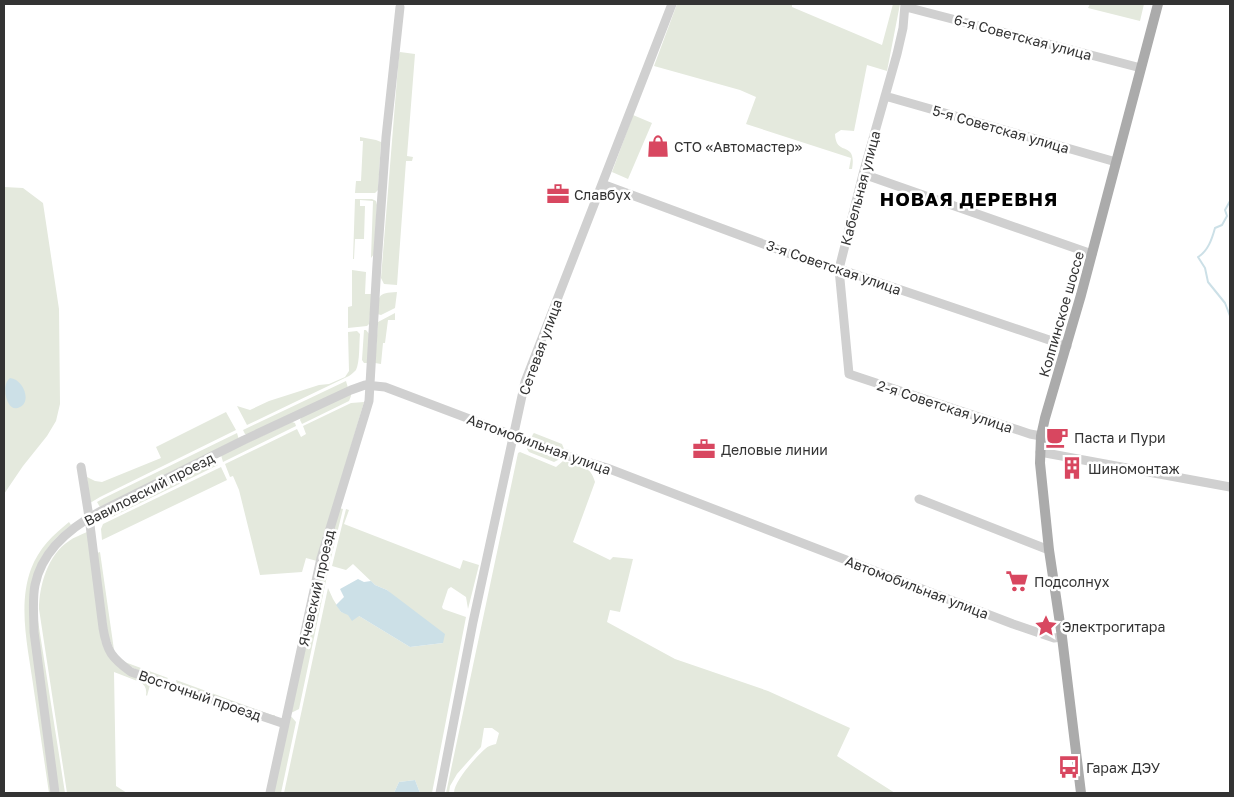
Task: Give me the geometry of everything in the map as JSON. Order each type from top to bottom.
[{"type":"main road","name":"Колпинское шоссе","points":[[1081,793],[1062,637],[1049,550],[1040,463],[1041,436],[1092,254],[1158,4]]},
{"type":"street","name":"Сетевая улица","points":[[440,793],[473,622],[528,373],[672,4]]},
{"type":"street","name":"6-я Советская улица","points":[[906,5],[1141,68]]},
{"type":"street","name":"Кабельная улица","points":[[849,374],[839,269],[903,28],[906,5]]},
{"type":"street","points":[[370,386],[386,137],[400,7]]},
{"type":"street","name":"5-я Советская улица","points":[[885,96],[1116,162]]},
{"type":"street","points":[[863,174],[1092,254]]},
{"type":"street","name":"3-я Советская улица","points":[[602,184],[812,262],[839,269],[1067,346]]},
{"type":"street","name":"2-я Советская улица","points":[[849,374],[1041,436]]},
{"type":"street","name":"Вавиловский проезд","points":[[55,793],[34,632],[36,584],[39,572],[52,548],[63,536],[89,517],[244,440],[351,390],[365,385],[370,386]]},
{"type":"street","name":"Автомобильная улица","points":[[370,386],[385,387],[565,455],[606,468],[1012,624],[1054,638],[1062,637]]},
{"type":"street","name":"Ячевский проезд","points":[[270,793],[321,558],[369,401],[370,386]]},
{"type":"street","points":[[1040,452],[1230,486]]},
{"type":"street","name":"Восточный проезд","points":[[81,467],[103,628],[109,651],[131,672],[285,724]]},
{"type":"street","points":[[919,500],[1049,550]]},
{"type":"shaded area","points":[[677,4],[792,4],[792,7],[882,45],[893,4],[900,4],[887,71],[867,65],[854,131],[841,130],[835,134],[839,145],[852,154],[852,169],[849,169],[851,158],[746,124],[756,97],[740,90],[654,66]]},
{"type":"shaded area","points":[[1090,4],[1144,4],[1140,21],[1088,8]]},
{"type":"shaded area","points":[[400,52],[415,54],[407,156],[413,157],[412,161],[406,161],[397,285],[384,284],[381,278]]},
{"type":"shaded area","points":[[633,115],[652,123],[628,179],[612,172]]},
{"type":"shaded area","points":[[360,137],[381,142],[378,190],[375,193],[355,193],[356,181],[361,181],[363,141],[360,141]]},
{"type":"shaded area","points":[[4,187],[23,188],[43,203],[59,309],[60,404],[56,421],[47,436],[4,494]]},
{"type":"shaded area","points":[[355,199],[372,199],[376,201],[374,254],[371,258],[373,201],[360,200],[360,206],[365,206],[364,239],[355,239],[353,259]]},
{"type":"shaded area","points":[[352,270],[366,272],[365,294],[372,294],[369,324],[367,326],[348,328],[348,307],[352,306]]},
{"type":"shaded area","points":[[397,292],[395,308],[381,315],[377,314],[380,296],[386,293]]},
{"type":"shaded area","points":[[395,313],[395,320],[388,320],[381,364],[375,363],[378,322]]},
{"type":"shaded area","points":[[364,330],[370,335],[368,363],[364,363],[362,360]]},
{"type":"shaded area","points":[[357,331],[360,334],[359,357],[356,370],[352,374],[247,425],[237,406],[250,410],[269,401],[319,385],[329,384],[345,377],[349,371],[348,332]]},
{"type":"shaded area","points":[[10,378],[19,382],[26,395],[24,404],[20,407],[12,407],[6,398],[7,382]]},
{"type":"shaded area","points":[[346,381],[348,388],[249,435],[245,434],[243,430]]},
{"type":"shaded area","points":[[351,394],[349,401],[302,424],[301,417]]},
{"type":"shaded area","points":[[364,402],[317,561],[306,558],[302,572],[260,575],[239,490],[233,476],[230,477],[225,464],[297,429],[301,437],[306,434],[303,426],[351,403]]},
{"type":"shaded area","points":[[226,412],[236,430],[90,503],[87,477],[102,482],[161,458],[156,447]]},
{"type":"shaded area","points":[[292,422],[296,426],[223,462],[221,455]]},
{"type":"shaded area","points":[[237,433],[239,440],[100,507],[97,502],[104,498]]},
{"type":"shaded area","points":[[534,433],[562,444],[564,449],[569,450],[569,452],[531,439]]},
{"type":"shaded area","points":[[529,445],[562,458],[554,462],[529,452],[527,449]]},
{"type":"shaded area","points":[[520,452],[556,467],[563,461],[583,466],[593,476],[595,482],[573,542],[610,560],[613,557],[633,559],[620,612],[610,610],[607,622],[675,659],[768,691],[850,728],[837,756],[895,793],[454,793],[461,776],[471,763],[486,748],[496,744],[499,733],[492,728],[484,728],[481,747],[457,774],[450,786],[449,793],[446,793],[518,453]]},
{"type":"shaded area","points":[[214,460],[218,465],[112,517],[103,513]]},
{"type":"shaded area","points":[[221,467],[227,480],[102,540],[101,529],[103,524]]},
{"type":"shaded area","points":[[339,508],[343,509],[329,566],[323,563]]},
{"type":"shaded area","points":[[346,509],[349,510],[344,524],[460,569],[463,560],[479,565],[468,609],[466,597],[451,587],[448,589],[442,607],[466,617],[432,793],[420,793],[415,780],[399,782],[394,793],[284,793],[328,588],[341,612],[359,616],[410,647],[443,643],[387,590],[375,585],[353,564],[346,570],[332,566]]},
{"type":"shaded area","points":[[69,522],[71,525],[57,537],[42,557],[32,582],[52,793],[49,793],[25,630],[25,599],[27,584],[34,561],[42,548]]},
{"type":"shaded area","points":[[87,532],[102,643],[150,683],[147,696],[142,683],[114,672],[116,786],[127,793],[67,793],[39,600],[46,571],[55,554],[71,540]]},
{"type":"shaded area","points":[[100,552],[114,650],[108,635],[97,553]]},
{"type":"shaded area","points":[[328,571],[299,709],[291,713],[321,573]]},
{"type":"shaded area","points":[[358,579],[364,582],[371,581],[375,585],[387,590],[445,634],[443,643],[410,647],[359,616],[352,621],[336,605],[344,597],[340,589]]},
{"type":"shaded area","points":[[36,608],[65,793],[58,793],[37,632]]},
{"type":"shaded area","points":[[122,661],[168,678],[166,680],[143,672]]},
{"type":"shaded area","points":[[176,680],[275,715],[274,717],[177,684]]},
{"type":"shaded area","points":[[290,715],[296,722],[281,793],[273,793]]},
{"type":"shaded area","points":[[415,780],[420,793],[394,793],[399,782]]},
{"type":"waterway","points":[[1230,201],[1225,210],[1227,216],[1222,225],[1215,228],[1207,248],[1198,257],[1205,268],[1208,282],[1225,303],[1230,316]]},
{"type":"place","name":"СТО «Автомастер»","points":[[658,146]]},
{"type":"place","name":"Славбух","points":[[558,194]]},
{"type":"place","name":"Паста и Пури","points":[[1057,437]]},
{"type":"place","name":"Деловые линии","points":[[704,449]]},
{"type":"place","name":"Шиномонтаж","points":[[1072,468]]},
{"type":"place","name":"Подсолнух","points":[[1017,581]]},
{"type":"place","name":"Электрогитара","points":[[1046,626]]},
{"type":"place","name":"Гараж ДЭУ","points":[[1069,767]]},
{"type":"district","name":"НОВАЯ ДЕРЕВНЯ","points":[[969,198]]}]
